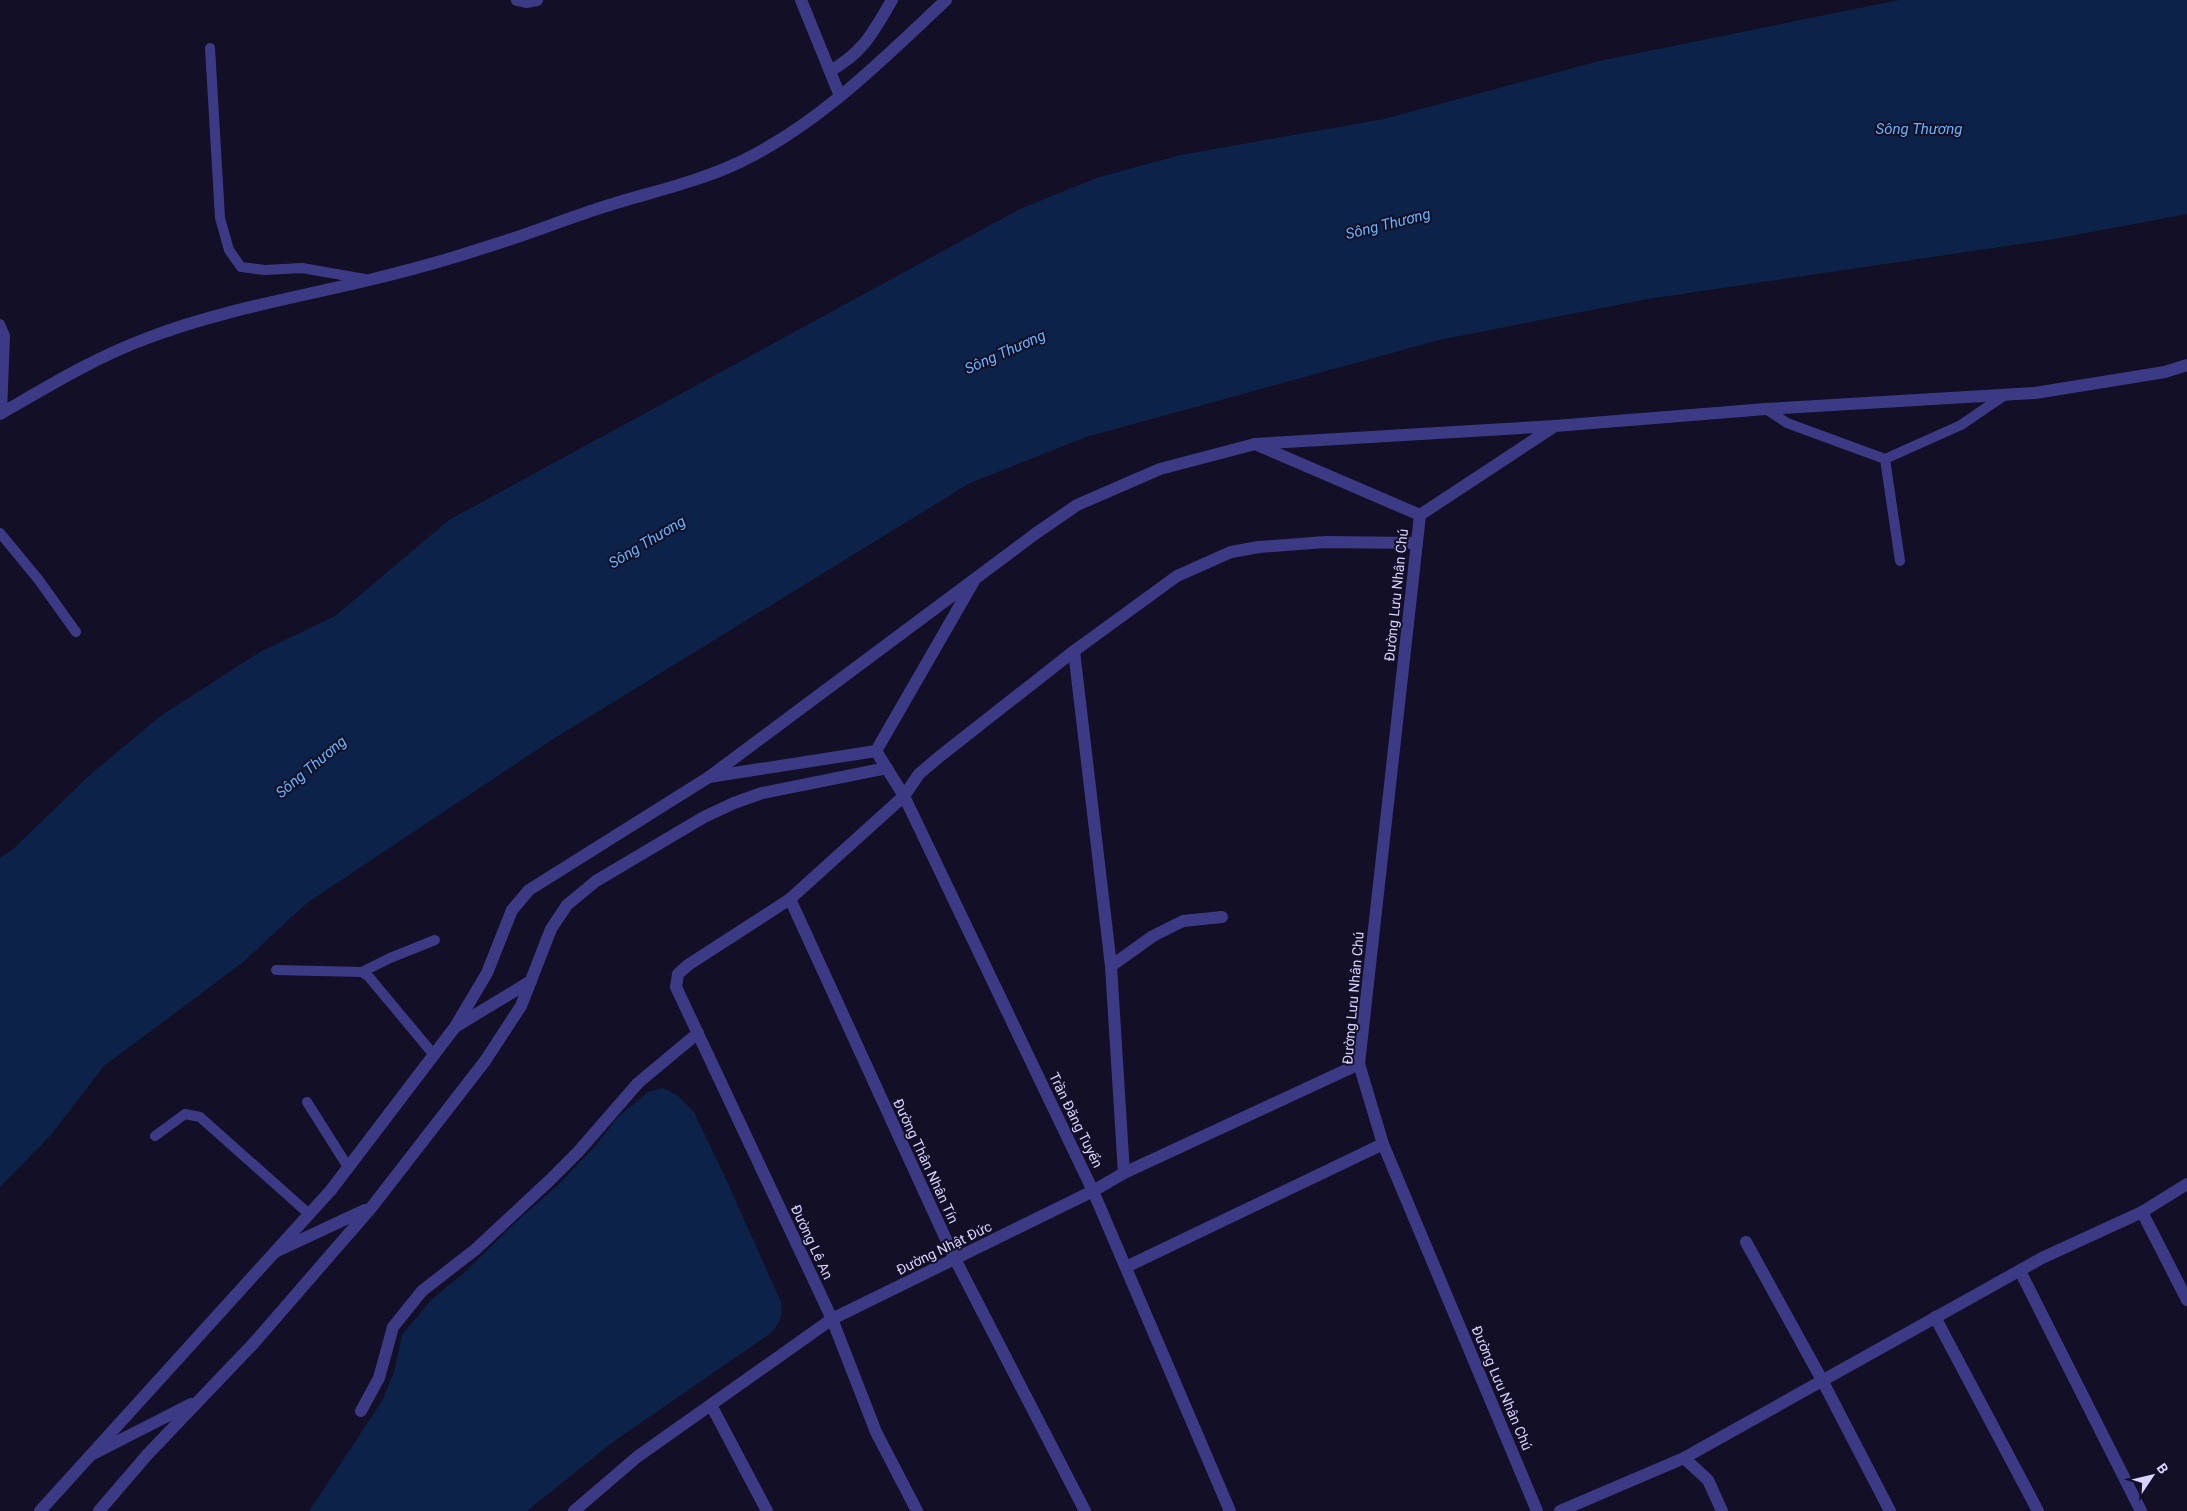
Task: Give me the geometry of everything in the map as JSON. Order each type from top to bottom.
[{"type":"street","points":[[517,0],[526,2],[537,0]]},
{"type":"street","points":[[801,0],[840,96]]},
{"type":"street","points":[[830,71],[849,60],[859,51],[883,18],[892,0]]},
{"type":"street","points":[[1,413],[102,357],[146,338],[289,296],[368,280],[480,249],[694,179],[738,162],[774,143],[840,96],[946,0]]},
{"type":"street","points":[[40,1511],[277,1251],[348,1168],[455,1027],[487,973],[512,910],[529,890],[710,777],[1077,505],[1160,468],[1256,444],[1555,426],[1766,409],[2035,393],[2165,372],[2187,365]]},
{"type":"street","points":[[1256,444],[1420,515],[1555,426]]},
{"type":"street","name":"Đường Lưu Nhân Chú","points":[[1420,515],[1359,1064],[1384,1144],[1537,1511]]},
{"type":"street","points":[[790,899],[904,796],[919,774],[939,757],[1074,650],[1177,576],[1230,552],[1259,547],[1325,542],[1417,543]]},
{"type":"street","points":[[710,777],[876,751],[974,580]]},
{"type":"street","points":[[1074,650],[1111,966],[1124,1173]]},
{"type":"street","name":"Trần Đăng Tuyển","points":[[876,751],[904,796],[1093,1191],[1230,1511]]},
{"type":"street","points":[[99,1511],[147,1455],[253,1344],[371,1208],[485,1061],[520,1006],[551,930],[567,905],[596,881],[704,817],[734,803],[762,793],[887,768]]},
{"type":"street","name":"Đường Lê An","points":[[790,899],[682,970],[676,980],[676,987],[832,1319],[876,1432],[917,1511]]},
{"type":"street","name":"Đường Thân Nhân Tín","points":[[790,899],[955,1260],[1085,1511]]},
{"type":"street","points":[[1111,966],[1153,936],[1183,921],[1222,917]]},
{"type":"street","points":[[455,1027],[531,981]]},
{"type":"street","points":[[362,1411],[379,1378],[393,1327],[422,1291],[476,1249],[550,1180],[578,1152],[638,1084],[698,1033]]},
{"type":"street","name":"Đường Nhật Đức","points":[[574,1511],[637,1457],[832,1319],[1093,1191],[1124,1173],[1359,1064]]},
{"type":"street","points":[[1126,1267],[1384,1144]]},
{"type":"street","points":[[1560,1511],[1684,1458],[1935,1317],[2020,1271],[2142,1212],[2187,1184]]},
{"type":"street","points":[[277,1251],[371,1208]]},
{"type":"street","points":[[2142,1212],[2187,1300]]},
{"type":"street","points":[[1746,1242],[1822,1380],[1890,1511]]},
{"type":"street","points":[[2020,1271],[2141,1511]]},
{"type":"street","points":[[1935,1317],[2038,1511]]},
{"type":"street","points":[[93,1454],[200,1400]]},
{"type":"street","points":[[711,1405],[767,1511]]},
{"type":"street","points":[[1684,1458],[1708,1480],[1722,1511]]},
{"type":"lane","points":[[210,48],[220,218],[229,250],[241,267],[265,270],[302,268],[368,280]]},
{"type":"lane","points":[[0,324],[5,336],[1,413]]},
{"type":"lane","points":[[1766,409],[1787,423],[1885,459],[1961,426],[2005,395]]},
{"type":"lane","points":[[1885,459],[1900,561]]},
{"type":"lane","points":[[0,533],[38,579],[76,632]]},
{"type":"lane","points":[[276,970],[362,972],[390,958],[435,940]]},
{"type":"lane","points":[[362,972],[369,977],[434,1054]]},
{"type":"lane","points":[[307,1102],[348,1168]]},
{"type":"lane","points":[[155,1136],[185,1114],[200,1117],[309,1214]]},
{"type":"water","name":"Sông Thương","points":[[1899,0],[2187,0],[2187,214],[2054,239],[1648,299],[1439,340],[1086,437],[970,483],[550,741],[307,903],[242,963],[104,1066],[50,1136],[0,1187],[0,858],[11,851],[93,772],[162,715],[260,652],[335,616],[449,520],[1020,209],[1099,177],[1181,155],[1384,119],[1599,61]]},
{"type":"water","points":[[663,1088],[677,1095],[694,1112],[781,1302],[782,1311],[780,1319],[771,1333],[613,1442],[527,1511],[309,1511],[382,1401],[394,1372],[402,1335],[416,1318],[432,1299],[465,1272],[518,1220],[558,1185],[595,1146],[618,1117],[648,1092]]}]
